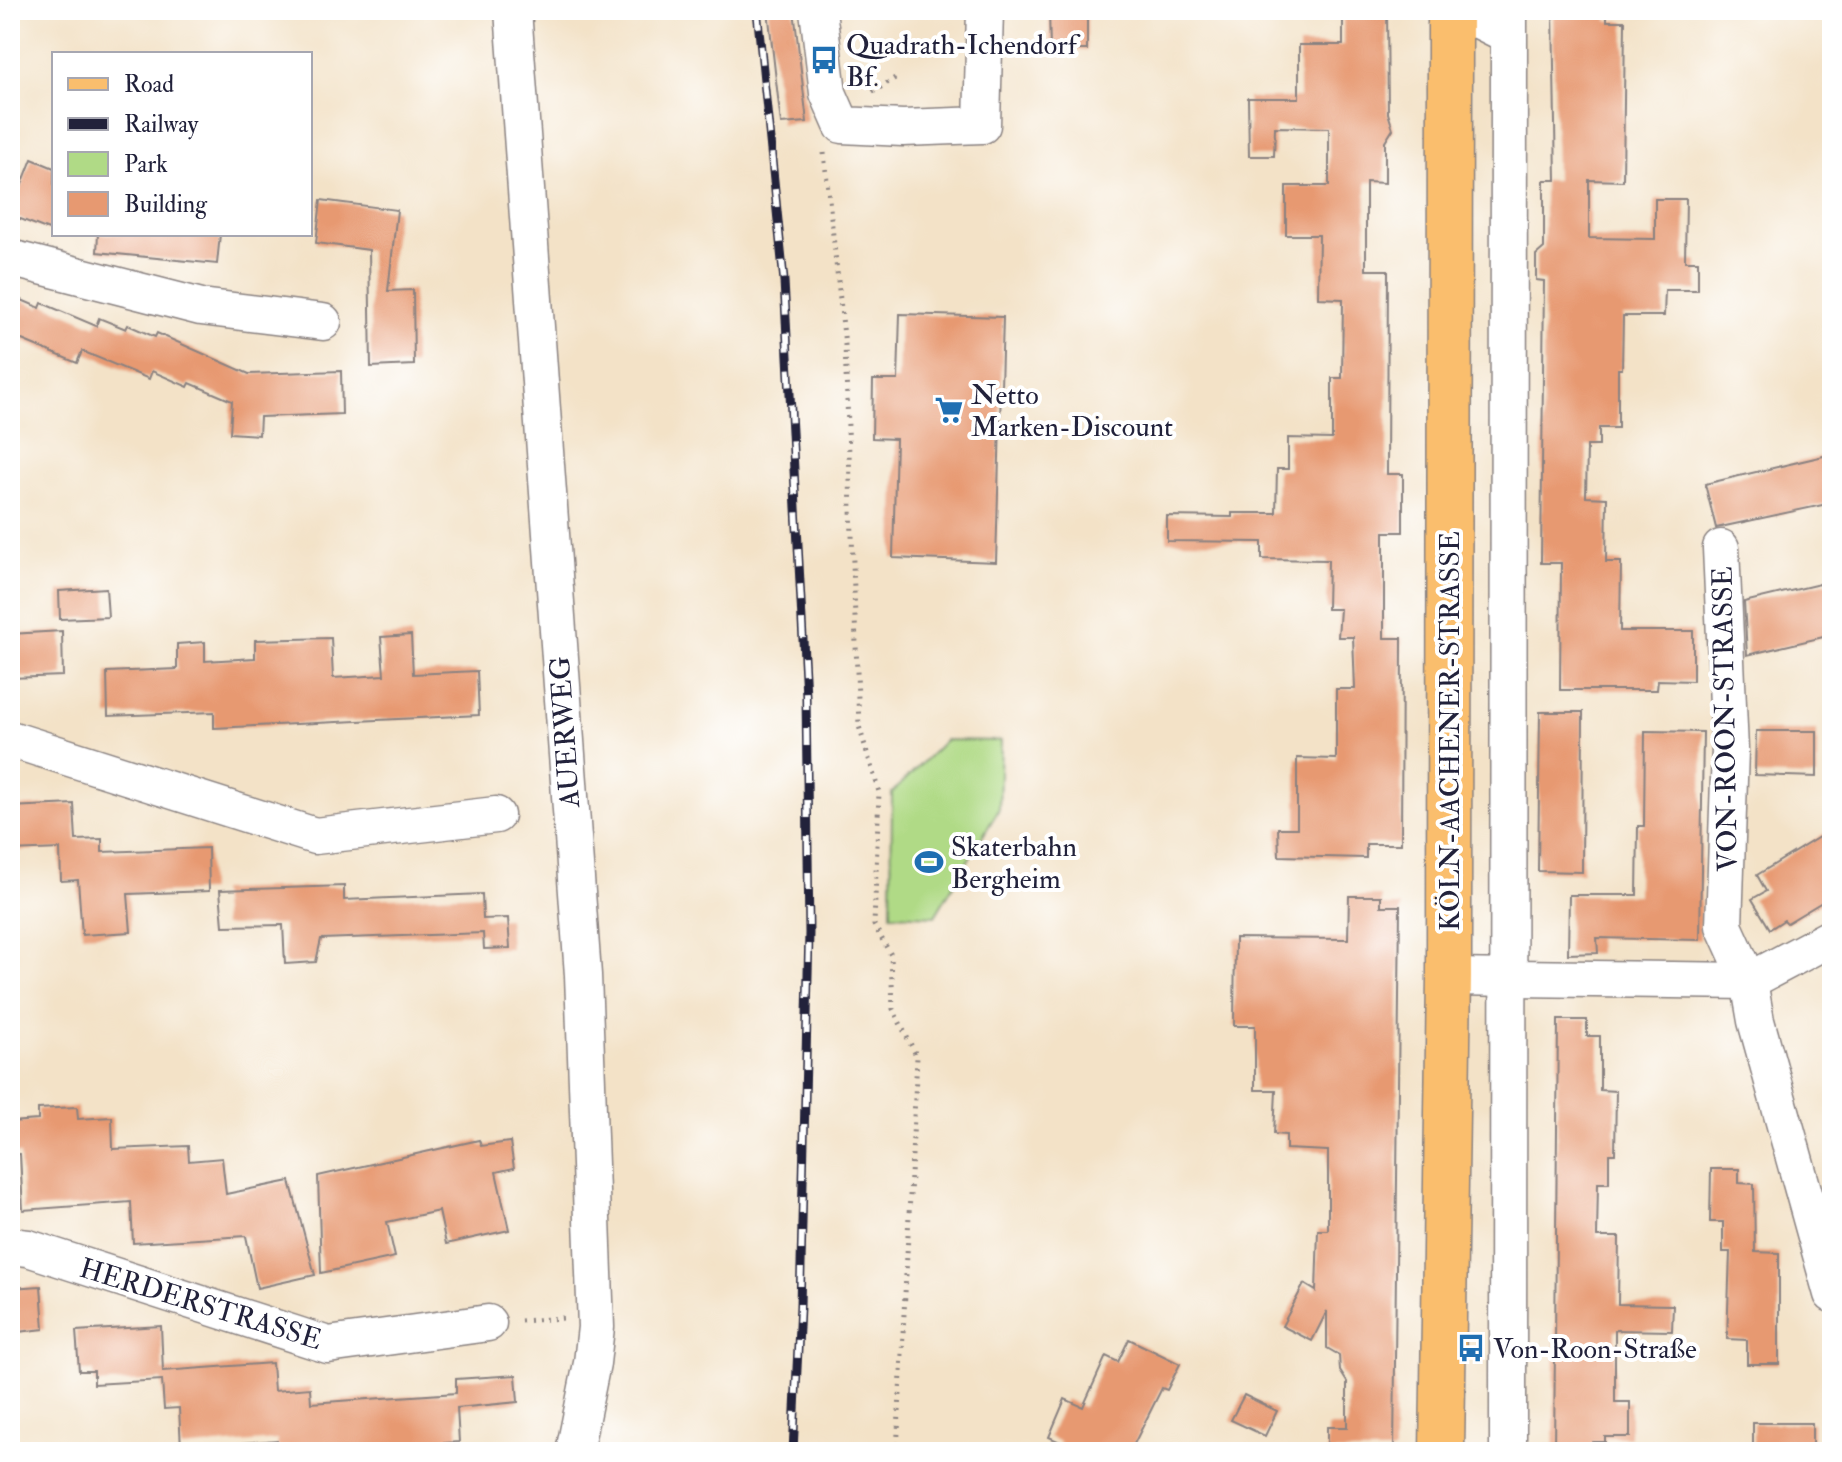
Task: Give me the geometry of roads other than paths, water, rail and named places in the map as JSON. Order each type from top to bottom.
[{"type":"main road","name":"KÖLN-AACHENER-STRASSE","points":[[1442,1452],[1449,977],[1450,10]]},
{"type":"street","name":"AUERWEG","points":[[513,10],[583,975],[596,1322],[592,1363],[574,1452]]},
{"type":"street","points":[[818,10],[828,93],[842,125],[903,128],[982,125],[985,10]]},
{"type":"street","points":[[1458,10],[1509,22],[1508,1452]]},
{"type":"street","points":[[10,258],[201,307],[323,322]]},
{"type":"street","name":"VON-ROON-STRASSE","points":[[1721,548],[1730,750],[1724,926],[1749,981],[1756,1021],[1831,1287]]},
{"type":"street","points":[[10,739],[315,836],[496,815]]},
{"type":"street","points":[[1449,977],[1749,981],[1832,937]]},
{"type":"street","name":"HERDERSTRASSE","points":[[10,1246],[28,1248],[328,1345],[488,1323]]},
{"type":"railway","points":[[757,10],[784,281],[806,696],[809,933],[800,1306],[793,1452]]},
{"type":"place","name":"Quadrath-Ichendorf Bf.","points":[[824,60]]},
{"type":"place","name":"Netto Marken-Discount","points":[[949,410]]},
{"type":"place","name":"Skaterbahn Bergheim","points":[[929,862]]},
{"type":"place","name":"Von-Roon-Straße","points":[[1471,1348]]}]
